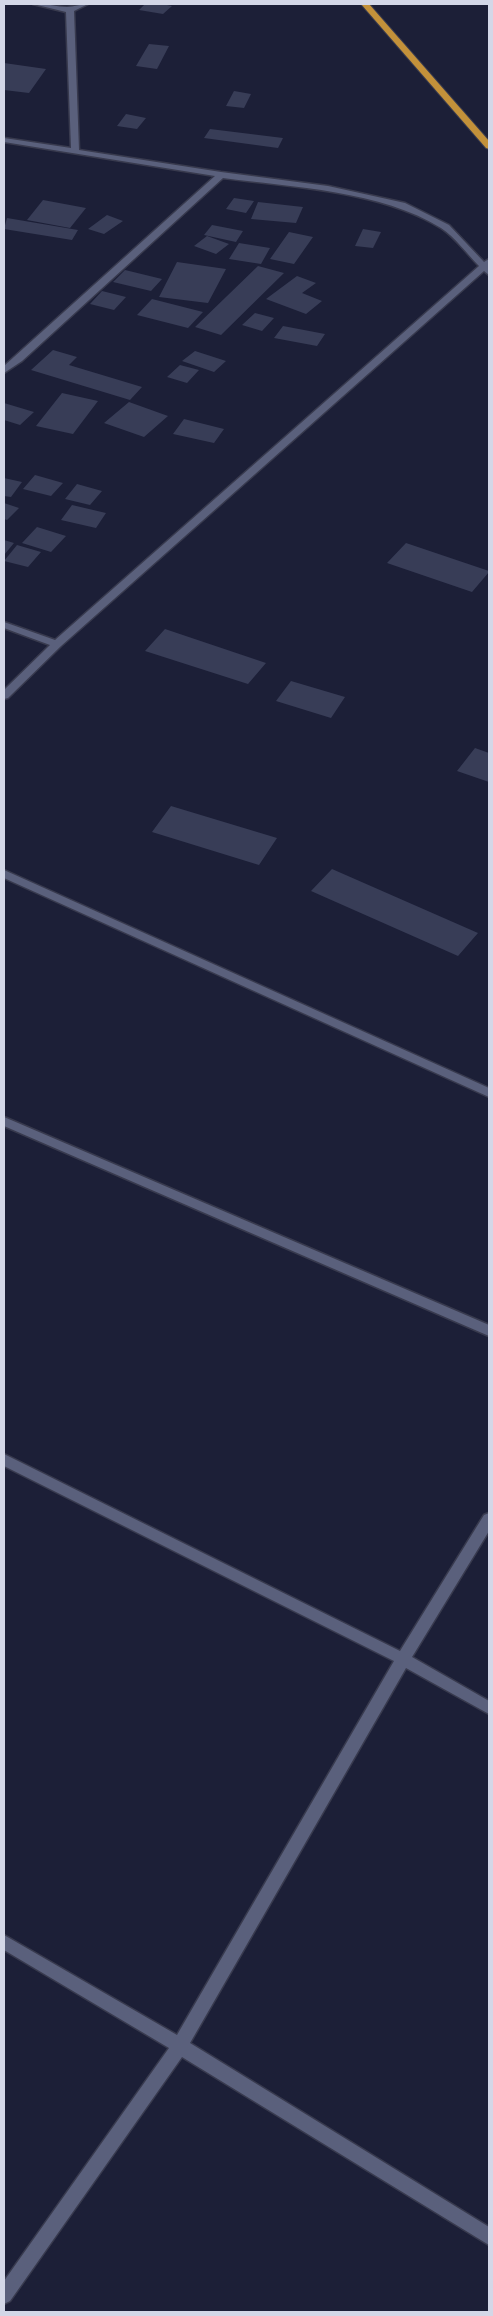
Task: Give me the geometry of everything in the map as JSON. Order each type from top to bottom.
[{"type":"highway","points":[[365,4],[489,146]]},
{"type":"street","points":[[37,4],[70,10],[84,4]]},
{"type":"street","points":[[70,10],[74,152]]},
{"type":"street","points":[[4,140],[221,175],[328,189],[402,205],[446,227],[488,266],[57,644],[4,696]]},
{"type":"street","points":[[4,370],[19,359],[221,175]]},
{"type":"street","points":[[4,625],[57,644]]},
{"type":"street","points":[[4,874],[489,1093]]},
{"type":"street","points":[[4,1121],[489,1331]]},
{"type":"street","points":[[4,1460],[403,1659],[489,1708]]},
{"type":"street","points":[[4,2295],[180,2046],[403,1659],[489,1519]]},
{"type":"street","points":[[4,1942],[180,2046],[489,2237]]},
{"type":"building","points":[[145,4],[172,6],[163,14],[139,10]]},
{"type":"building","points":[[149,44],[169,46],[157,69],[136,66]]},
{"type":"building","points":[[4,63],[46,69],[29,93],[4,90]]},
{"type":"building","points":[[234,91],[251,94],[244,108],[226,106]]},
{"type":"building","points":[[126,114],[146,118],[137,129],[117,126]]},
{"type":"building","points":[[210,129],[283,138],[278,148],[204,138]]},
{"type":"building","points":[[234,198],[254,201],[246,213],[226,209]]},
{"type":"building","points":[[43,200],[86,208],[70,228],[27,220]]},
{"type":"building","points":[[258,202],[303,207],[296,223],[251,219]]},
{"type":"building","points":[[107,215],[123,221],[104,234],[88,229]]},
{"type":"building","points":[[7,218],[78,230],[72,240],[4,229]]},
{"type":"building","points":[[212,225],[243,231],[236,242],[204,235]]},
{"type":"building","points":[[363,229],[381,232],[373,248],[355,246]]},
{"type":"building","points":[[289,232],[313,237],[294,264],[270,259]]},
{"type":"building","points":[[207,236],[229,244],[216,254],[194,246]]},
{"type":"building","points":[[239,243],[270,248],[261,264],[229,259]]},
{"type":"building","points":[[177,262],[226,269],[208,303],[159,297]]},
{"type":"building","points":[[258,266],[284,273],[221,335],[195,327]]},
{"type":"building","points":[[125,270],[162,279],[151,291],[113,282]]},
{"type":"building","points":[[297,276],[316,283],[302,293],[322,301],[306,314],[266,299]]},
{"type":"building","points":[[102,291],[126,297],[114,310],[90,304]]},
{"type":"building","points":[[152,299],[203,312],[188,328],[137,315]]},
{"type":"building","points":[[255,313],[274,318],[262,331],[242,325]]},
{"type":"building","points":[[283,326],[325,334],[317,346],[274,338]]},
{"type":"building","points":[[53,350],[77,357],[69,365],[142,387],[130,400],[31,370]]},
{"type":"building","points":[[195,351],[226,361],[214,372],[182,361]]},
{"type":"building","points":[[180,365],[199,370],[187,383],[167,377]]},
{"type":"building","points":[[62,393],[98,401],[73,434],[36,426]]},
{"type":"building","points":[[129,402],[168,416],[144,437],[104,423]]},
{"type":"building","points":[[4,403],[34,412],[20,425],[4,420]]},
{"type":"building","points":[[184,419],[224,429],[214,443],[173,434]]},
{"type":"building","points":[[35,475],[63,483],[51,496],[23,489]]},
{"type":"building","points":[[4,478],[22,482],[11,497],[4,496]]},
{"type":"building","points":[[77,484],[102,491],[90,505],[65,499]]},
{"type":"building","points":[[4,503],[19,508],[7,520],[4,519]]},
{"type":"building","points":[[72,505],[106,513],[96,528],[61,520]]},
{"type":"building","points":[[37,527],[66,536],[51,552],[22,543]]},
{"type":"building","points":[[4,540],[14,543],[4,555]]},
{"type":"building","points":[[406,543],[489,572],[472,592],[387,563]]},
{"type":"building","points":[[17,545],[41,552],[28,567],[4,561]]},
{"type":"building","points":[[165,629],[266,663],[248,684],[145,651]]},
{"type":"building","points":[[291,681],[345,697],[331,718],[276,701]]},
{"type":"building","points":[[475,748],[489,753],[489,782],[457,771]]},
{"type":"building","points":[[171,806],[277,838],[259,865],[152,832]]},
{"type":"building","points":[[332,869],[478,933],[458,956],[311,891]]}]
